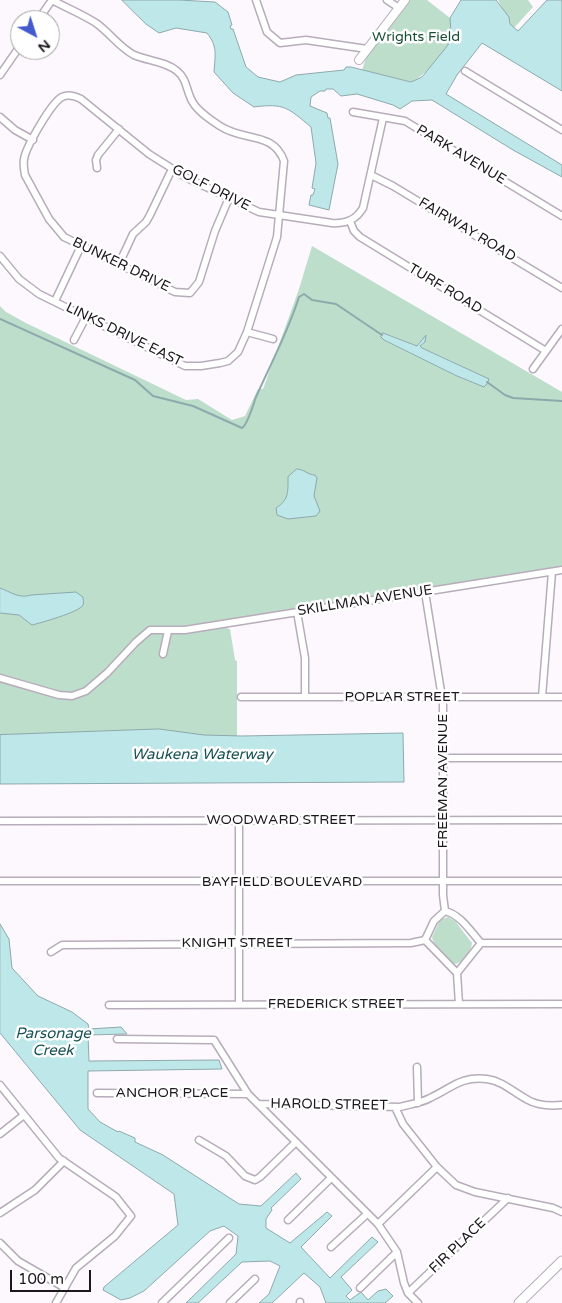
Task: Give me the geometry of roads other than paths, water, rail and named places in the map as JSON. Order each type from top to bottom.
[{"type":"main road","points":[[519,1303],[562,1261]]},
{"type":"street","name":"LINKS DRIVE EAST","points":[[0,256],[19,279],[39,294],[184,366],[201,366],[228,361],[238,352],[247,332],[277,237],[284,160],[276,146],[267,141],[234,133],[219,126],[193,103],[184,78],[175,69],[133,54],[97,24],[52,0]]},
{"type":"street","points":[[256,0],[267,32],[280,43],[306,40],[367,49]]},
{"type":"street","points":[[387,0],[399,8]]},
{"type":"street","points":[[359,60],[405,0]]},
{"type":"street","points":[[0,75],[10,60]]},
{"type":"street","points":[[465,71],[562,130]]},
{"type":"street","name":"BUNKER DRIVE","points":[[74,96],[64,96],[55,104],[40,125],[24,158],[23,167],[25,175],[53,226],[64,237],[175,292],[184,294],[192,291],[199,282],[215,231],[229,198]]},
{"type":"street","name":"GOLF DRIVE","points":[[74,96],[81,99],[149,154],[172,169],[259,212],[332,223],[350,221]]},
{"type":"street","name":"PARK AVENUE","points":[[353,112],[405,121],[562,216]]},
{"type":"street","points":[[0,117],[15,130],[33,140]]},
{"type":"street","points":[[350,221],[362,210],[383,118]]},
{"type":"street","points":[[97,168],[96,160],[98,155],[119,129]]},
{"type":"street","points":[[119,264],[133,234],[146,222],[150,215],[172,169]]},
{"type":"street","name":"FAIRWAY ROAD","points":[[371,175],[393,186],[562,288]]},
{"type":"street","name":"TURF ROAD","points":[[350,221],[354,231],[360,237],[546,351]]},
{"type":"street","points":[[55,301],[81,246]]},
{"type":"street","points":[[74,340],[86,317]]},
{"type":"street","points":[[532,369],[562,329]]},
{"type":"street","points":[[247,332],[273,339]]},
{"type":"street","name":"SKILLMAN AVENUE","points":[[0,678],[59,696],[72,696],[80,694],[107,673],[150,630],[185,630],[562,570]]},
{"type":"street","points":[[542,697],[552,572]]},
{"type":"street","name":"FREEMAN AVENUE","points":[[425,592],[443,704],[443,882],[445,911]]},
{"type":"street","points":[[297,612],[304,658],[305,697]]},
{"type":"street","points":[[163,654],[168,631]]},
{"type":"street","name":"POPLAR STREET","points":[[241,697],[562,697]]},
{"type":"street","points":[[443,758],[562,758]]},
{"type":"street","points":[[239,820],[239,1004]]},
{"type":"street","name":"WOODWARD STREET","points":[[0,821],[562,820]]},
{"type":"street","name":"BAYFIELD BOULEVARD","points":[[1,881],[562,881]]},
{"type":"street","points":[[457,973],[425,940],[434,921],[445,911],[453,913],[458,917],[481,943],[562,943]]},
{"type":"street","name":"KNIGHT STREET","points":[[52,952],[62,945],[411,943],[425,940]]},
{"type":"street","points":[[458,1004],[457,973],[481,943]]},
{"type":"street","name":"FREDERICK STREET","points":[[109,1005],[562,1004]]},
{"type":"street","name":"HAROLD STREET","points":[[117,1039],[214,1040],[248,1094],[258,1104],[395,1107],[418,1103],[453,1084],[477,1079],[496,1081],[530,1101],[542,1105],[562,1105]]},
{"type":"street","points":[[417,1067],[418,1103]]},
{"type":"street","points":[[0,1085],[59,1158],[116,1197],[131,1216],[115,1236],[76,1268],[56,1303]]},
{"type":"street","name":"ANCHOR PLACE","points":[[97,1093],[248,1094]]},
{"type":"street","points":[[258,1104],[378,1224],[397,1252],[408,1293],[418,1303]]},
{"type":"street","points":[[395,1107],[403,1124],[437,1167],[462,1188],[553,1208],[562,1212]]},
{"type":"street","points":[[0,1134],[24,1115]]},
{"type":"street","points":[[199,1140],[226,1156],[245,1176],[255,1180],[296,1142]]},
{"type":"street","points":[[0,1213],[35,1190],[64,1161]]},
{"type":"street","points":[[378,1224],[437,1167]]},
{"type":"street","points":[[288,1220],[331,1178]]},
{"type":"street","name":"FIR PLACE","points":[[408,1293],[508,1198]]},
{"type":"street","points":[[331,1247],[366,1214]]},
{"type":"street","points":[[162,1303],[229,1238]]},
{"type":"street","points":[[0,1243],[18,1261],[65,1288]]},
{"type":"street","points":[[360,1288],[397,1252]]},
{"type":"street","points":[[230,1303],[254,1279]]},
{"type":"water","points":[[122,0],[215,2],[228,12],[232,25],[230,26],[233,29],[246,67],[258,77],[280,82],[296,75],[344,70],[346,67],[351,67],[411,82],[422,77],[448,45],[451,33],[450,18],[461,0],[496,0],[509,17],[510,24],[518,31],[547,0],[562,0],[562,91],[482,43],[457,75],[446,94],[562,165],[562,177],[513,150],[432,100],[412,101],[400,109],[357,94],[341,96],[333,89],[326,89],[311,97],[310,106],[327,113],[328,118],[330,118],[338,164],[329,210],[309,205],[311,195],[313,195],[315,189],[312,188],[316,163],[311,127],[286,108],[273,106],[254,107],[233,93],[214,72],[214,47],[207,33],[176,28],[159,33],[146,24]]},
{"type":"water","points":[[383,333],[417,346],[426,335],[425,342],[420,346],[422,348],[489,379],[487,384],[484,387],[457,376],[384,340],[381,337]]},
{"type":"water","points":[[297,469],[315,475],[317,478],[314,496],[320,511],[316,516],[288,519],[277,515],[276,508],[286,499],[288,477]]},
{"type":"water","points":[[0,588],[23,596],[76,592],[83,597],[83,604],[80,608],[68,614],[32,625],[19,615],[0,613]]},
{"type":"water","name":"Waukena Waterway","points":[[159,729],[204,735],[242,736],[403,733],[404,782],[0,784],[0,735]]},
{"type":"water","name":"Parsonage Creek","points":[[0,924],[9,939],[12,968],[38,996],[72,1012],[88,1024],[89,1029],[121,1027],[127,1034],[88,1035],[89,1061],[219,1060],[222,1069],[88,1071],[88,1109],[100,1122],[118,1132],[135,1138],[135,1142],[163,1155],[239,1204],[261,1206],[296,1173],[301,1179],[271,1208],[272,1210],[266,1219],[266,1228],[290,1243],[327,1212],[332,1216],[301,1247],[330,1278],[372,1237],[378,1242],[341,1277],[352,1290],[346,1296],[350,1300],[361,1292],[368,1300],[378,1291],[386,1289],[393,1296],[385,1303],[326,1303],[320,1287],[304,1273],[272,1303],[259,1303],[269,1294],[280,1266],[270,1261],[242,1262],[198,1303],[186,1303],[236,1254],[238,1236],[224,1226],[210,1231],[144,1291],[121,1300],[103,1290],[104,1287],[178,1225],[174,1194],[80,1130],[0,1033]]},
{"type":"waterway","points":[[0,319],[135,380],[153,396],[193,406],[242,428],[248,419],[290,323],[299,297],[304,294],[312,300],[336,304],[382,335]]},
{"type":"waterway","points":[[487,382],[505,395],[513,398],[562,401]]},
{"type":"park label","name":"Wrights Field","points":[[416,37]]}]
